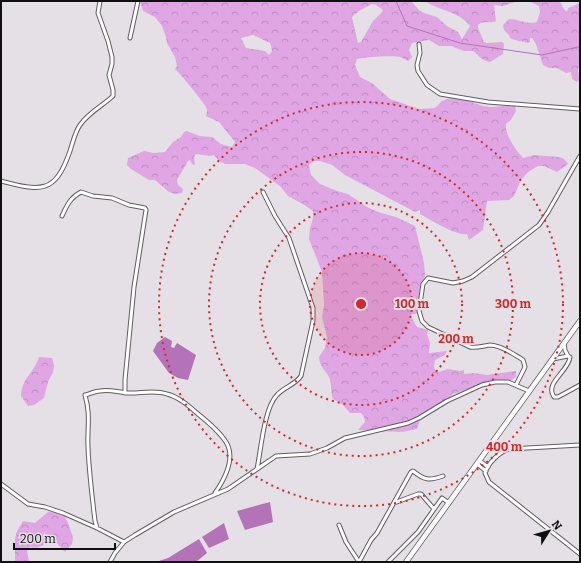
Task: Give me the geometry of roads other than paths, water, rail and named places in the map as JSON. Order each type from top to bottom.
[{"type":"main road","points":[[406,562],[580,321]]},
{"type":"street","points":[[1,181],[30,188],[42,188],[49,185],[60,174],[66,163],[79,126],[88,115],[113,96],[114,90],[109,75],[112,57],[98,13],[100,1]]},
{"type":"street","points":[[130,38],[138,1]]},
{"type":"street","points":[[419,44],[420,53],[417,65],[418,71],[427,85],[440,94],[488,102],[580,109]]},
{"type":"street","points":[[516,385],[525,367],[523,360],[496,346],[490,345],[476,348],[470,347],[425,324],[419,311],[423,284],[428,278],[453,283],[472,277],[539,225],[580,156]]},
{"type":"street","points":[[62,216],[68,203],[72,198],[81,192],[93,196],[112,198],[145,208],[146,210],[134,287],[125,393]]},
{"type":"street","points":[[257,469],[266,417],[270,406],[277,394],[295,383],[301,376],[313,321],[313,308],[289,238],[263,192]]},
{"type":"street","points":[[564,343],[565,350],[570,357],[568,365],[553,383],[551,388],[552,395],[554,397],[558,397],[580,385]]},
{"type":"street","points":[[552,359],[568,356]]},
{"type":"street","points":[[110,562],[124,542],[174,512],[215,493],[228,489],[276,456],[310,454],[320,451],[345,438],[408,423],[447,401],[482,385],[501,382],[516,385],[529,391]]},
{"type":"street","points":[[97,528],[94,521],[89,469],[88,434],[90,418],[85,395],[100,391],[125,393],[155,392],[166,393],[175,397],[208,422],[227,445],[229,461],[224,480],[215,493]]},
{"type":"street","points":[[580,445],[510,449],[500,453],[485,473],[489,482],[580,554]]},
{"type":"street","points":[[478,463],[487,469]]},
{"type":"street","points":[[339,525],[346,542],[359,562],[411,472],[413,471],[422,479],[434,479],[443,476]]},
{"type":"street","points":[[1,484],[28,504],[54,510],[97,528],[124,542]]},
{"type":"street","points":[[394,502],[421,494],[434,509]]},
{"type":"street","points":[[388,562],[418,532],[442,498],[449,503]]},
{"type":"waterway","points":[[396,1],[407,26],[460,43],[542,55],[578,47],[580,48]]}]
